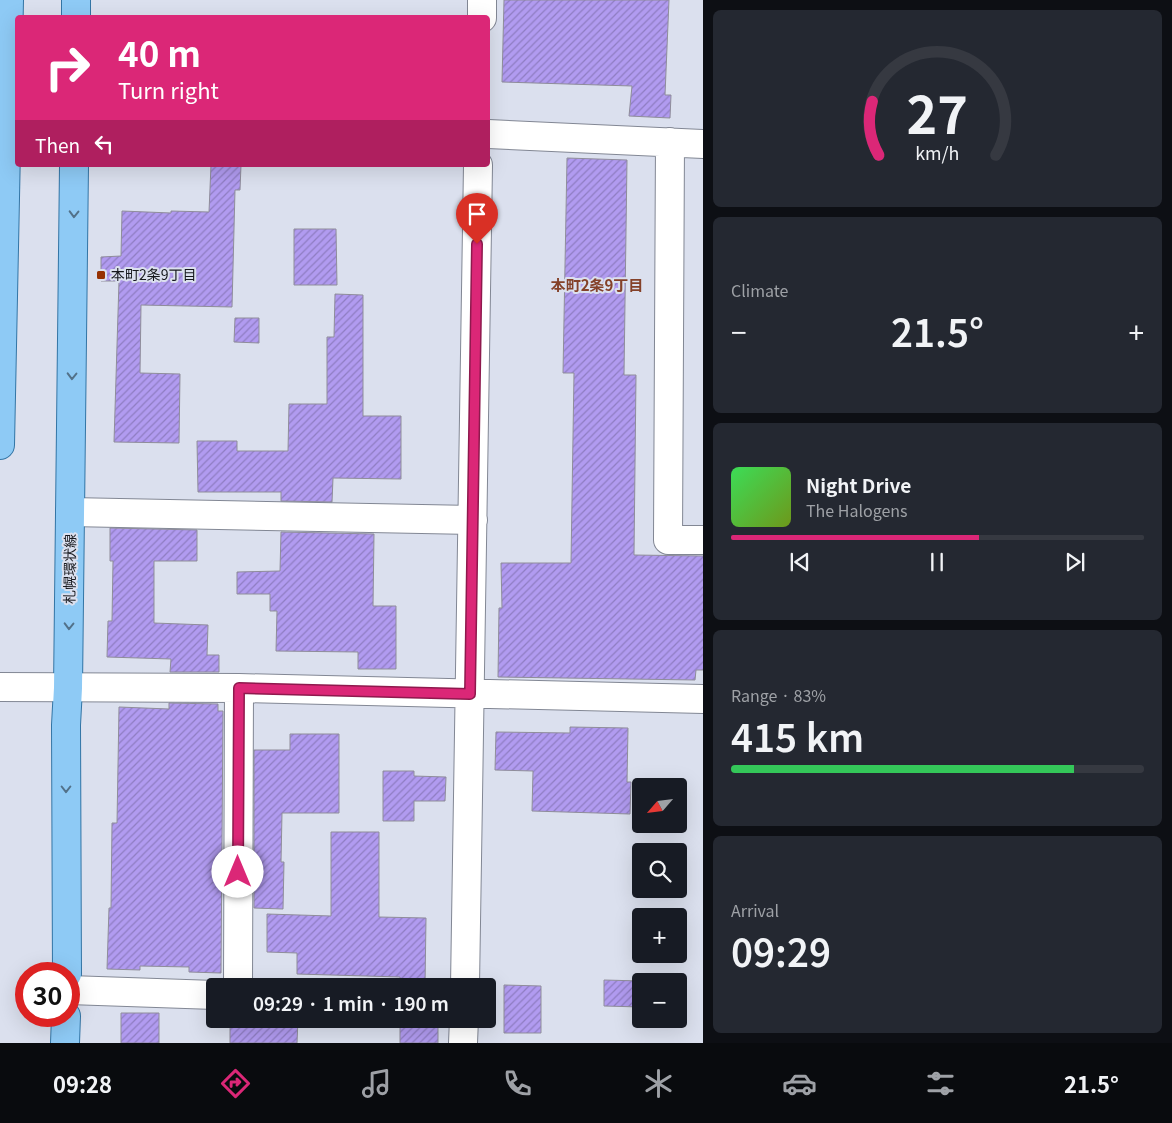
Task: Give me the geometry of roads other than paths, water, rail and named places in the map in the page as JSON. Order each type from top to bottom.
[{"type":"main road","points":[[0,445],[8,0]]},
{"type":"main road","points":[[76,0],[76,15]]},
{"type":"main road","name":"札幌環状線","points":[[67,962],[66,725],[74,167]]},
{"type":"main road","points":[[65,1043],[66,1027]]},
{"type":"street","points":[[482,0],[482,15]]},
{"type":"street","points":[[490,134],[703,144]]},
{"type":"street","points":[[670,142],[668,540],[703,540]]},
{"type":"street","points":[[465,978],[478,167]]},
{"type":"street","points":[[70,512],[473,520]]},
{"type":"street","points":[[0,687],[239,688],[703,699]]},
{"type":"street","points":[[238,978],[239,688]]},
{"type":"street","points":[[80,990],[206,995]]},
{"type":"street","points":[[463,1043],[464,1028]]},
{"type":"place","name":"本町2条9丁目","points":[[101,275]]},
{"type":"district","name":"本町2条9丁目","points":[[597,286]]}]
